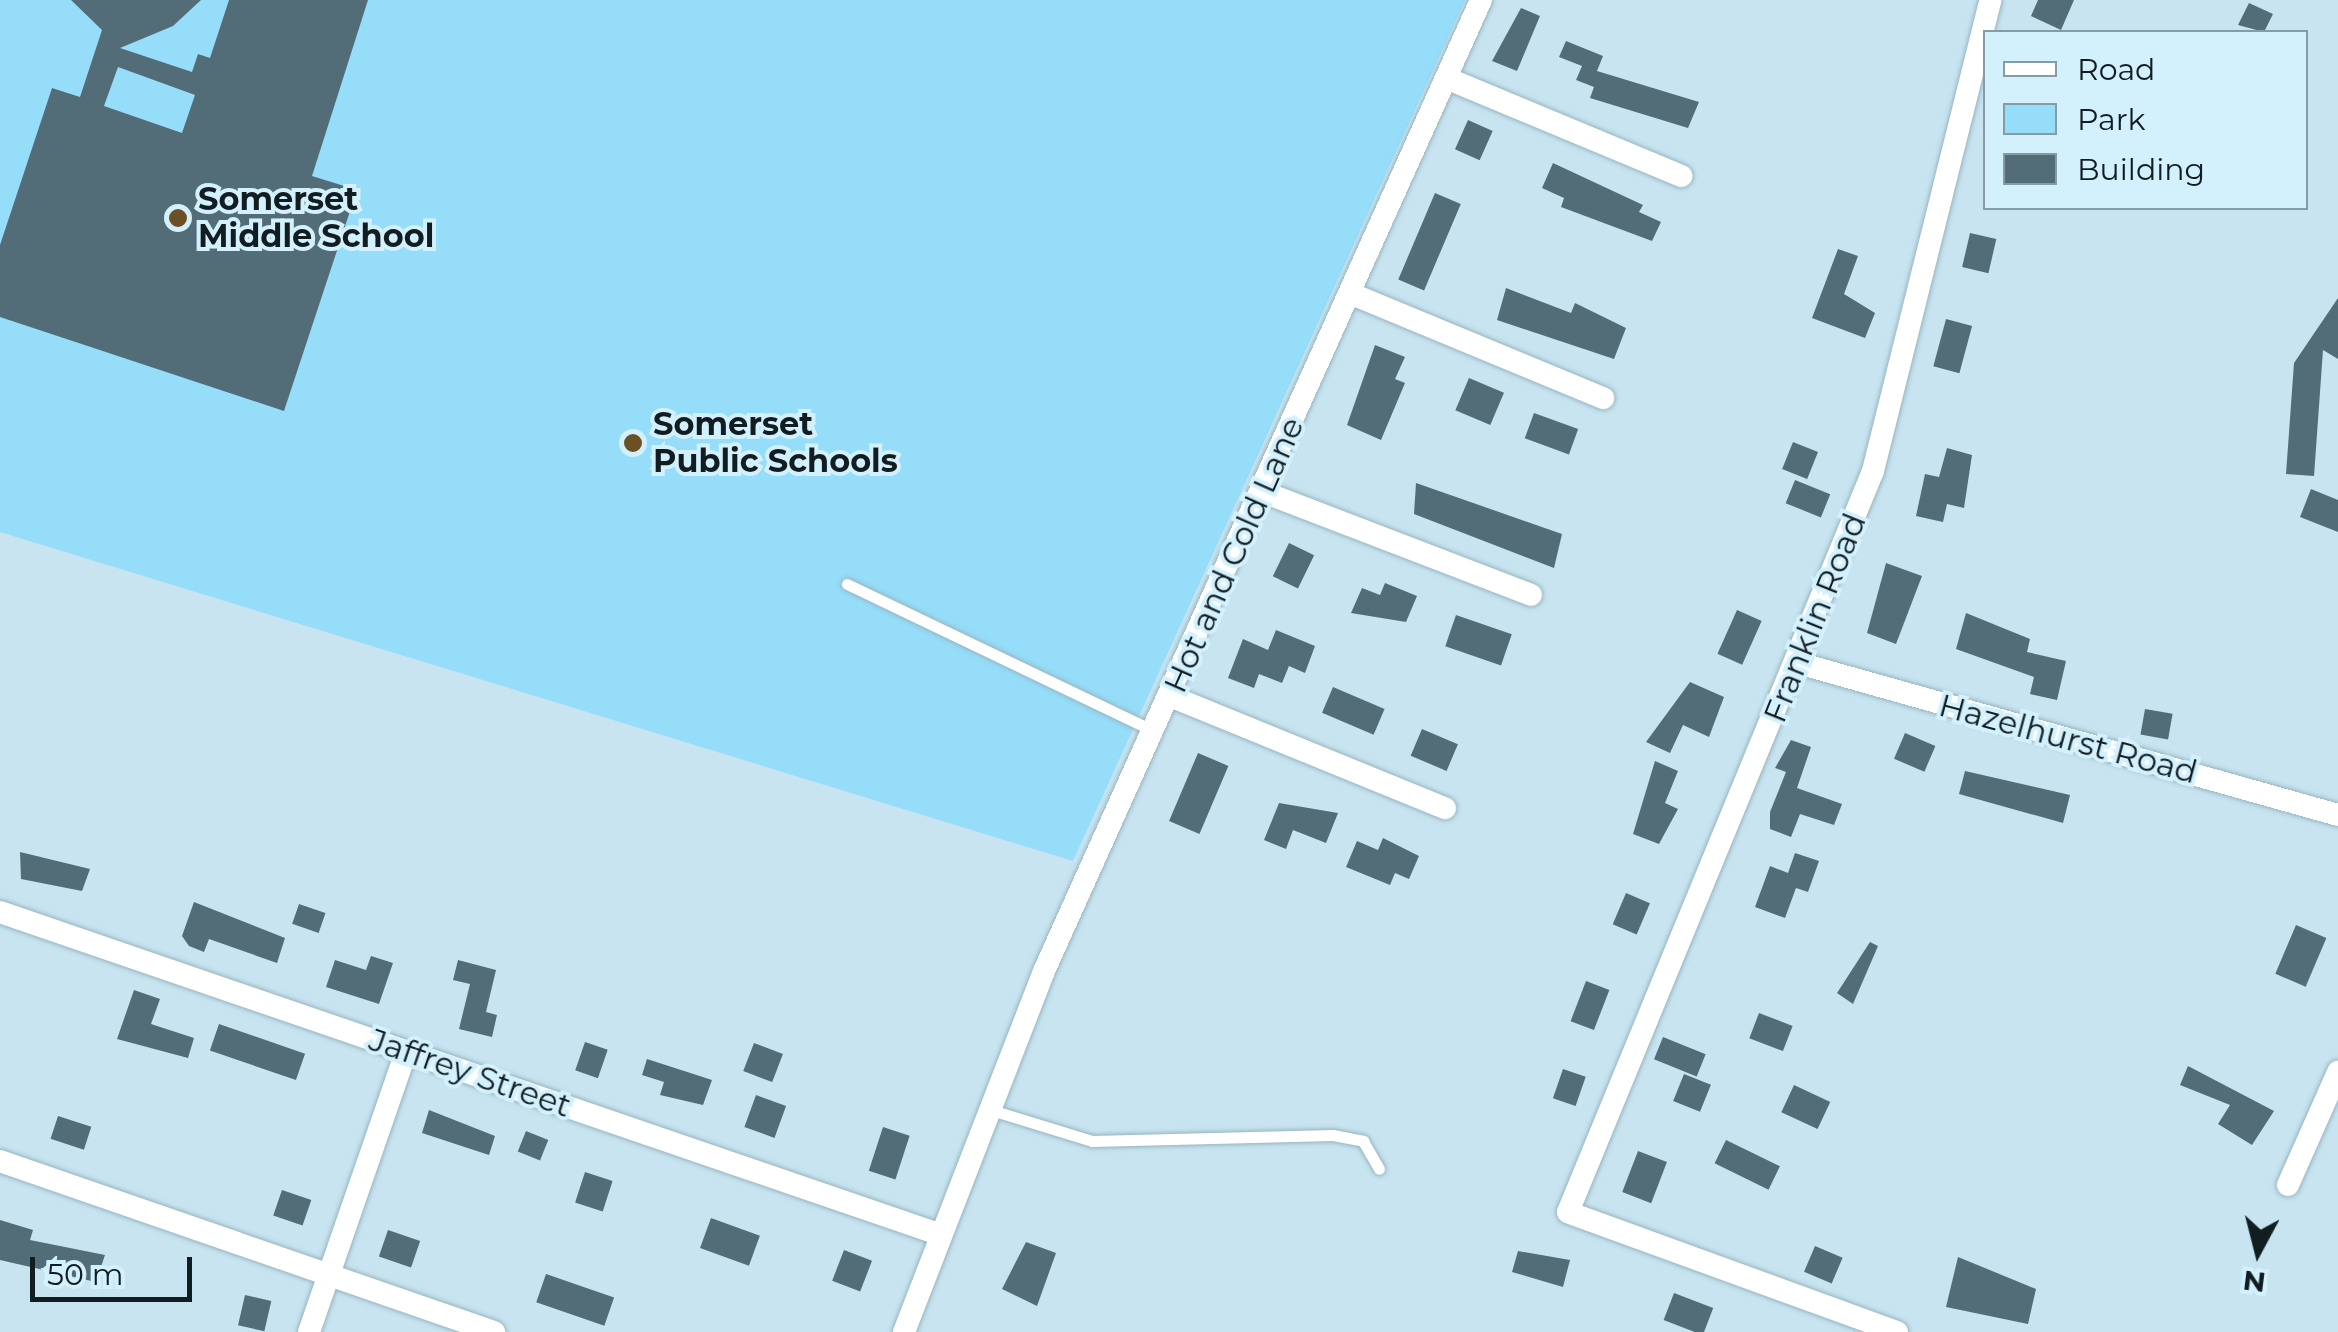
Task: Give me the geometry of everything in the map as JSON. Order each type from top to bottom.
[{"type":"street","name":"Hot and Cold Lane","points":[[904,1332],[988,1110],[1481,0]]},
{"type":"street","name":"Franklin Road","points":[[1893,1331],[1568,1212],[1798,663],[1876,458],[1990,0]]},
{"type":"street","points":[[1446,78],[1681,176]]},
{"type":"street","points":[[1352,294],[1603,398]]},
{"type":"street","points":[[1263,492],[1531,596]]},
{"type":"street","name":"Hazelhurst Road","points":[[1798,663],[2338,815]]},
{"type":"street","points":[[1170,696],[1445,808]]},
{"type":"street","name":"Jaffrey Street","points":[[0,912],[940,1236]]},
{"type":"street","points":[[310,1332],[406,1052]]},
{"type":"street","points":[[2288,1185],[2338,1072]]},
{"type":"street","points":[[0,1161],[494,1332]]},
{"type":"lane","points":[[847,584],[1154,732]]},
{"type":"lane","points":[[988,1110],[1092,1142],[1332,1135],[1363,1141],[1379,1170]]},
{"type":"green space","name":"Somerset Public Schools","points":[[0,0],[1465,0],[1073,861],[0,532]]},
{"type":"building","name":"Somerset Middle School","points":[[71,0],[201,0],[173,26],[120,48],[192,72],[198,54],[210,58],[229,0],[368,0],[312,176],[357,190],[284,411],[0,317],[0,245],[52,88],[80,97],[102,30]],"holes":[[[118,67],[195,95],[182,133],[104,106]]]},
{"type":"building","points":[[2038,0],[2074,0],[2061,30],[2031,16]]},
{"type":"building","points":[[2249,3],[2273,14],[2265,30],[2238,25]]},
{"type":"building","points":[[1521,8],[1540,16],[1517,71],[1492,61]]},
{"type":"building","points":[[1566,41],[1603,56],[1597,71],[1699,102],[1688,128],[1590,98],[1594,87],[1576,80],[1582,66],[1559,57]]},
{"type":"building","points":[[1468,120],[1493,131],[1480,160],[1455,149]]},
{"type":"building","points":[[1553,163],[1643,205],[1639,212],[1661,222],[1652,241],[1561,207],[1564,198],[1542,188]]},
{"type":"building","points":[[1435,193],[1461,204],[1424,290],[1398,280]]},
{"type":"building","points":[[1970,233],[1996,239],[1988,273],[1962,267]]},
{"type":"building","points":[[1838,249],[1858,256],[1844,294],[1875,313],[1865,338],[1812,318]]},
{"type":"building","points":[[1506,288],[1571,313],[1575,303],[1626,328],[1614,359],[1497,320]]},
{"type":"building","points":[[2338,298],[2338,359],[2323,350],[2314,476],[2286,474],[2294,363]]},
{"type":"building","points":[[1946,319],[1972,326],[1959,373],[1933,366]]},
{"type":"building","points":[[1375,345],[1405,357],[1395,379],[1405,383],[1381,440],[1347,425]]},
{"type":"building","points":[[1469,378],[1504,393],[1490,425],[1455,410]]},
{"type":"building","points":[[1534,413],[1578,429],[1569,454],[1525,438]]},
{"type":"building","points":[[1793,442],[1818,452],[1807,479],[1782,469]]},
{"type":"building","points":[[1947,448],[1972,455],[1964,508],[1947,504],[1943,522],[1916,516],[1925,474],[1939,477]]},
{"type":"building","points":[[1795,480],[1830,494],[1821,517],[1786,503]]},
{"type":"building","points":[[1416,483],[1562,534],[1554,568],[1414,514]]},
{"type":"building","points":[[2311,489],[2338,500],[2338,532],[2300,517]]},
{"type":"building","points":[[1289,543],[1314,555],[1298,589],[1273,576]]},
{"type":"building","points":[[1886,563],[1922,576],[1896,644],[1867,633]]},
{"type":"building","points":[[1385,583],[1417,596],[1406,622],[1351,613],[1362,588],[1380,595]]},
{"type":"building","points":[[1737,610],[1762,621],[1742,665],[1717,654]]},
{"type":"building","points":[[1966,613],[2030,639],[2027,652],[2066,661],[2057,700],[2030,694],[2034,677],[1956,649]]},
{"type":"building","points":[[1456,615],[1512,634],[1501,665],[1445,646]]},
{"type":"building","points":[[1276,630],[1315,646],[1305,673],[1289,666],[1282,683],[1259,674],[1254,688],[1228,678],[1243,639],[1268,650]]},
{"type":"building","points":[[1690,682],[1724,697],[1709,737],[1683,725],[1670,753],[1646,742]]},
{"type":"building","points":[[1333,687],[1385,709],[1374,735],[1322,713]]},
{"type":"building","points":[[2145,709],[2173,714],[2168,739],[2140,735]]},
{"type":"building","points":[[1422,729],[1458,744],[1447,771],[1411,756]]},
{"type":"building","points":[[1905,733],[1935,746],[1924,772],[1894,759]]},
{"type":"building","points":[[1791,740],[1811,747],[1797,788],[1842,804],[1834,825],[1800,814],[1791,837],[1770,829],[1770,812],[1786,772],[1775,768]]},
{"type":"building","points":[[1198,753],[1228,766],[1199,834],[1169,821]]},
{"type":"building","points":[[1655,761],[1678,771],[1665,803],[1678,809],[1659,844],[1633,834]]},
{"type":"building","points":[[1965,771],[2070,795],[2063,823],[1959,794]]},
{"type":"building","points":[[1279,803],[1338,813],[1326,843],[1293,830],[1286,849],[1264,840]]},
{"type":"building","points":[[1383,838],[1419,856],[1409,879],[1395,873],[1390,885],[1346,867],[1357,841],[1378,850]]},
{"type":"building","points":[[20,852],[90,869],[82,891],[21,879]]},
{"type":"building","points":[[1795,853],[1819,861],[1808,892],[1796,888],[1785,918],[1755,907],[1770,866],[1788,873]]},
{"type":"building","points":[[1626,893],[1650,903],[1637,934],[1613,924]]},
{"type":"building","points":[[194,902],[285,938],[277,963],[209,939],[204,952],[189,946],[182,936]]},
{"type":"building","points":[[299,904],[325,913],[319,933],[292,924]]},
{"type":"building","points":[[2296,925],[2326,938],[2306,987],[2275,974]]},
{"type":"building","points":[[1870,942],[1878,946],[1853,1004],[1837,993]]},
{"type":"building","points":[[371,956],[393,963],[379,1004],[326,987],[335,960],[366,970]]},
{"type":"building","points":[[458,960],[496,970],[486,1012],[497,1015],[492,1037],[459,1029],[470,984],[453,980]]},
{"type":"building","points":[[1586,981],[1609,990],[1594,1030],[1571,1021]]},
{"type":"building","points":[[134,990],[160,999],[151,1024],[194,1038],[188,1058],[117,1039]]},
{"type":"building","points":[[1759,1013],[1793,1026],[1783,1051],[1749,1038]]},
{"type":"building","points":[[219,1024],[305,1054],[296,1080],[210,1050]]},
{"type":"building","points":[[1663,1037],[1706,1054],[1697,1076],[1654,1059]]},
{"type":"building","points":[[585,1042],[608,1050],[598,1078],[575,1070]]},
{"type":"building","points":[[754,1043],[783,1054],[772,1082],[743,1071]]},
{"type":"building","points":[[647,1059],[712,1080],[703,1105],[660,1095],[664,1082],[642,1075]]},
{"type":"building","points":[[2188,1066],[2274,1111],[2252,1145],[2218,1124],[2230,1105],[2180,1085]]},
{"type":"building","points":[[1563,1069],[1586,1077],[1576,1106],[1553,1098]]},
{"type":"building","points":[[1684,1074],[1711,1085],[1700,1112],[1673,1101]]},
{"type":"building","points":[[1794,1085],[1830,1102],[1818,1129],[1781,1112]]},
{"type":"building","points":[[756,1095],[786,1106],[774,1138],[744,1127]]},
{"type":"building","points":[[429,1110],[495,1136],[489,1155],[422,1133]]},
{"type":"building","points":[[58,1116],[91,1127],[84,1150],[51,1139]]},
{"type":"building","points":[[883,1127],[910,1136],[895,1179],[869,1171]]},
{"type":"building","points":[[526,1131],[548,1140],[540,1160],[518,1151]]},
{"type":"building","points":[[1726,1140],[1780,1166],[1769,1190],[1715,1163]]},
{"type":"building","points":[[1638,1151],[1667,1162],[1651,1203],[1622,1192]]},
{"type":"building","points":[[585,1172],[613,1181],[603,1211],[575,1202]]},
{"type":"building","points":[[282,1190],[311,1200],[303,1226],[273,1216]]},
{"type":"building","points":[[711,1218],[760,1236],[749,1266],[700,1248]]},
{"type":"building","points":[[0,1220],[33,1230],[30,1240],[105,1255],[96,1282],[0,1260]]},
{"type":"building","points":[[388,1230],[420,1241],[411,1268],[379,1256]]},
{"type":"building","points":[[1026,1242],[1056,1253],[1037,1306],[1002,1289]]},
{"type":"building","points":[[1815,1246],[1843,1258],[1832,1283],[1804,1272]]},
{"type":"building","points":[[844,1250],[872,1261],[860,1292],[832,1281]]},
{"type":"building","points":[[1518,1251],[1570,1260],[1563,1287],[1512,1272]]},
{"type":"building","points":[[1958,1257],[2036,1289],[2028,1324],[1946,1307]]},
{"type":"building","points":[[546,1274],[614,1297],[604,1326],[536,1302]]},
{"type":"building","points":[[1674,1293],[1713,1308],[1704,1332],[1664,1320]]},
{"type":"building","points":[[245,1295],[271,1301],[264,1331],[238,1325]]},
{"type":"place","name":"Somerset Middle School","points":[[178,218]]},
{"type":"place","name":"Somerset Public Schools","points":[[633,443]]}]
